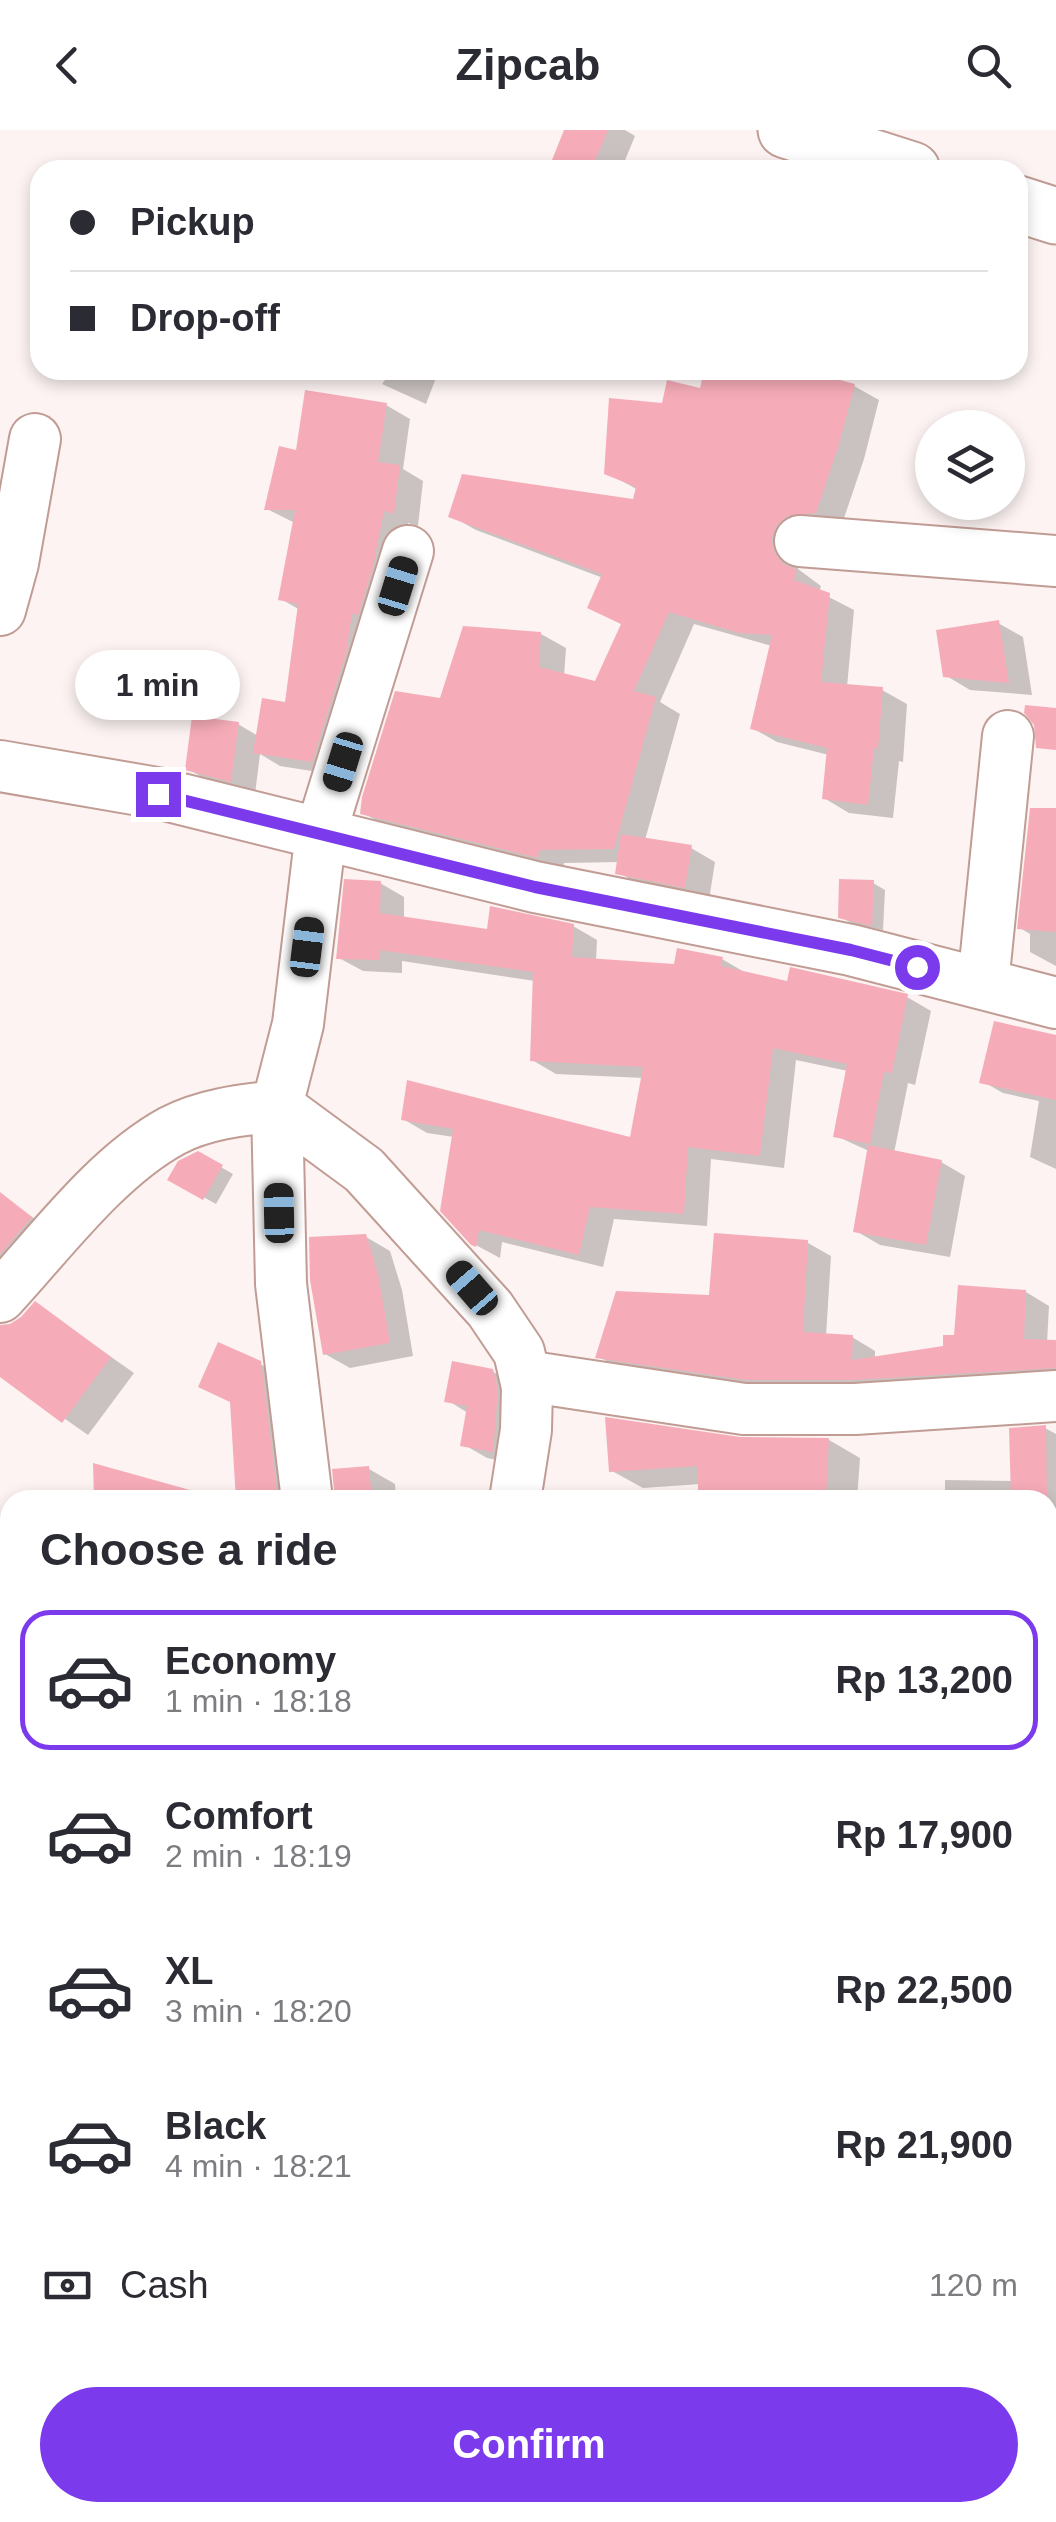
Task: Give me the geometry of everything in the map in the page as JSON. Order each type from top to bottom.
[{"type":"highway","points":[[786,130],[880,160]]},
{"type":"highway","points":[[1028,207],[1056,216]]},
{"type":"street","points":[[0,610],[14,563],[36,440]]},
{"type":"street","points":[[800,540],[1056,562]]},
{"type":"street","points":[[306,1490],[281,1284],[277,1106],[298,1024],[321,832],[408,551]]},
{"type":"street","points":[[983,984],[1008,736]]},
{"type":"street","points":[[0,766],[158,794],[535,887],[851,950],[1056,1003]]},
{"type":"street","points":[[0,1298],[116,1172],[173,1130],[228,1112],[277,1106],[364,1170],[490,1309],[519,1352],[525,1376],[526,1430],[517,1490]]},
{"type":"street","points":[[525,1376],[744,1409],[856,1409],[1056,1396]]},
{"type":"building","points":[[564,130],[608,130],[595,160],[552,160]]},
{"type":"building","points":[[667,380],[700,388],[702,380],[840,380],[855,384],[816,513],[787,516],[776,526],[771,540],[783,564],[797,570],[794,580],[830,593],[821,682],[883,687],[868,805],[822,799],[827,748],[750,729],[772,635],[739,633],[669,612],[634,691],[656,697],[614,849],[539,850],[538,858],[360,814],[395,691],[440,698],[463,626],[541,632],[539,667],[595,681],[621,624],[587,608],[602,574],[448,517],[462,474],[633,499],[636,487],[604,474],[609,398],[662,403]]},
{"type":"building","points":[[305,390],[387,403],[378,462],[400,465],[394,514],[384,511],[373,567],[358,615],[352,614],[346,653],[312,762],[253,753],[262,698],[285,702],[298,604],[278,600],[295,510],[264,510],[279,446],[296,450]]},
{"type":"building","points":[[999,620],[1009,683],[943,677],[936,630]]},
{"type":"building","points":[[1025,705],[1056,708],[1056,750],[1036,748],[1034,725],[1024,713]]},
{"type":"building","points":[[192,716],[239,722],[231,782],[185,770]]},
{"type":"building","points":[[1030,808],[1056,808],[1056,932],[1017,929]]},
{"type":"building","points":[[621,834],[692,845],[685,888],[615,874]]},
{"type":"building","points":[[344,879],[381,881],[380,913],[487,929],[490,906],[574,924],[572,957],[674,964],[677,948],[723,957],[721,966],[787,981],[790,967],[908,994],[892,1073],[884,1072],[870,1144],[833,1137],[847,1064],[773,1048],[760,1156],[688,1147],[684,1214],[590,1207],[579,1255],[479,1230],[476,1247],[471,1245],[440,1211],[453,1129],[401,1120],[407,1080],[630,1137],[643,1067],[530,1061],[533,972],[379,950],[379,960],[336,959]]},
{"type":"building","points":[[839,879],[874,880],[872,926],[838,918]]},
{"type":"building","points":[[994,1021],[1056,1035],[1056,1100],[979,1083]]},
{"type":"building","points":[[868,1145],[942,1160],[926,1245],[853,1232]]},
{"type":"building","points":[[198,1151],[223,1165],[203,1200],[167,1180],[178,1161]]},
{"type":"building","points":[[0,1192],[32,1217],[0,1254]]},
{"type":"building","points":[[714,1233],[808,1240],[803,1332],[853,1335],[852,1360],[943,1346],[943,1335],[954,1335],[958,1285],[1026,1290],[1024,1339],[1056,1340],[1056,1368],[854,1380],[746,1380],[595,1358],[616,1291],[709,1295]]},
{"type":"building","points":[[366,1234],[378,1274],[390,1343],[323,1355],[310,1280],[309,1237]]},
{"type":"building","points":[[35,1301],[111,1357],[62,1423],[0,1377],[0,1325],[21,1317]]},
{"type":"building","points":[[218,1342],[261,1361],[277,1490],[235,1490],[230,1402],[198,1387]]},
{"type":"building","points":[[452,1361],[493,1369],[498,1390],[493,1452],[460,1446],[467,1406],[444,1402]]},
{"type":"building","points":[[605,1417],[740,1437],[829,1438],[826,1490],[698,1490],[698,1466],[609,1472]]},
{"type":"building","points":[[1046,1425],[1047,1490],[1011,1490],[1009,1428]]},
{"type":"building","points":[[93,1463],[190,1490],[94,1490]]},
{"type":"building","points":[[369,1466],[371,1490],[334,1490],[332,1469]]},
{"type":"route","points":[[158,794],[535,887],[851,950],[917,967]]}]
